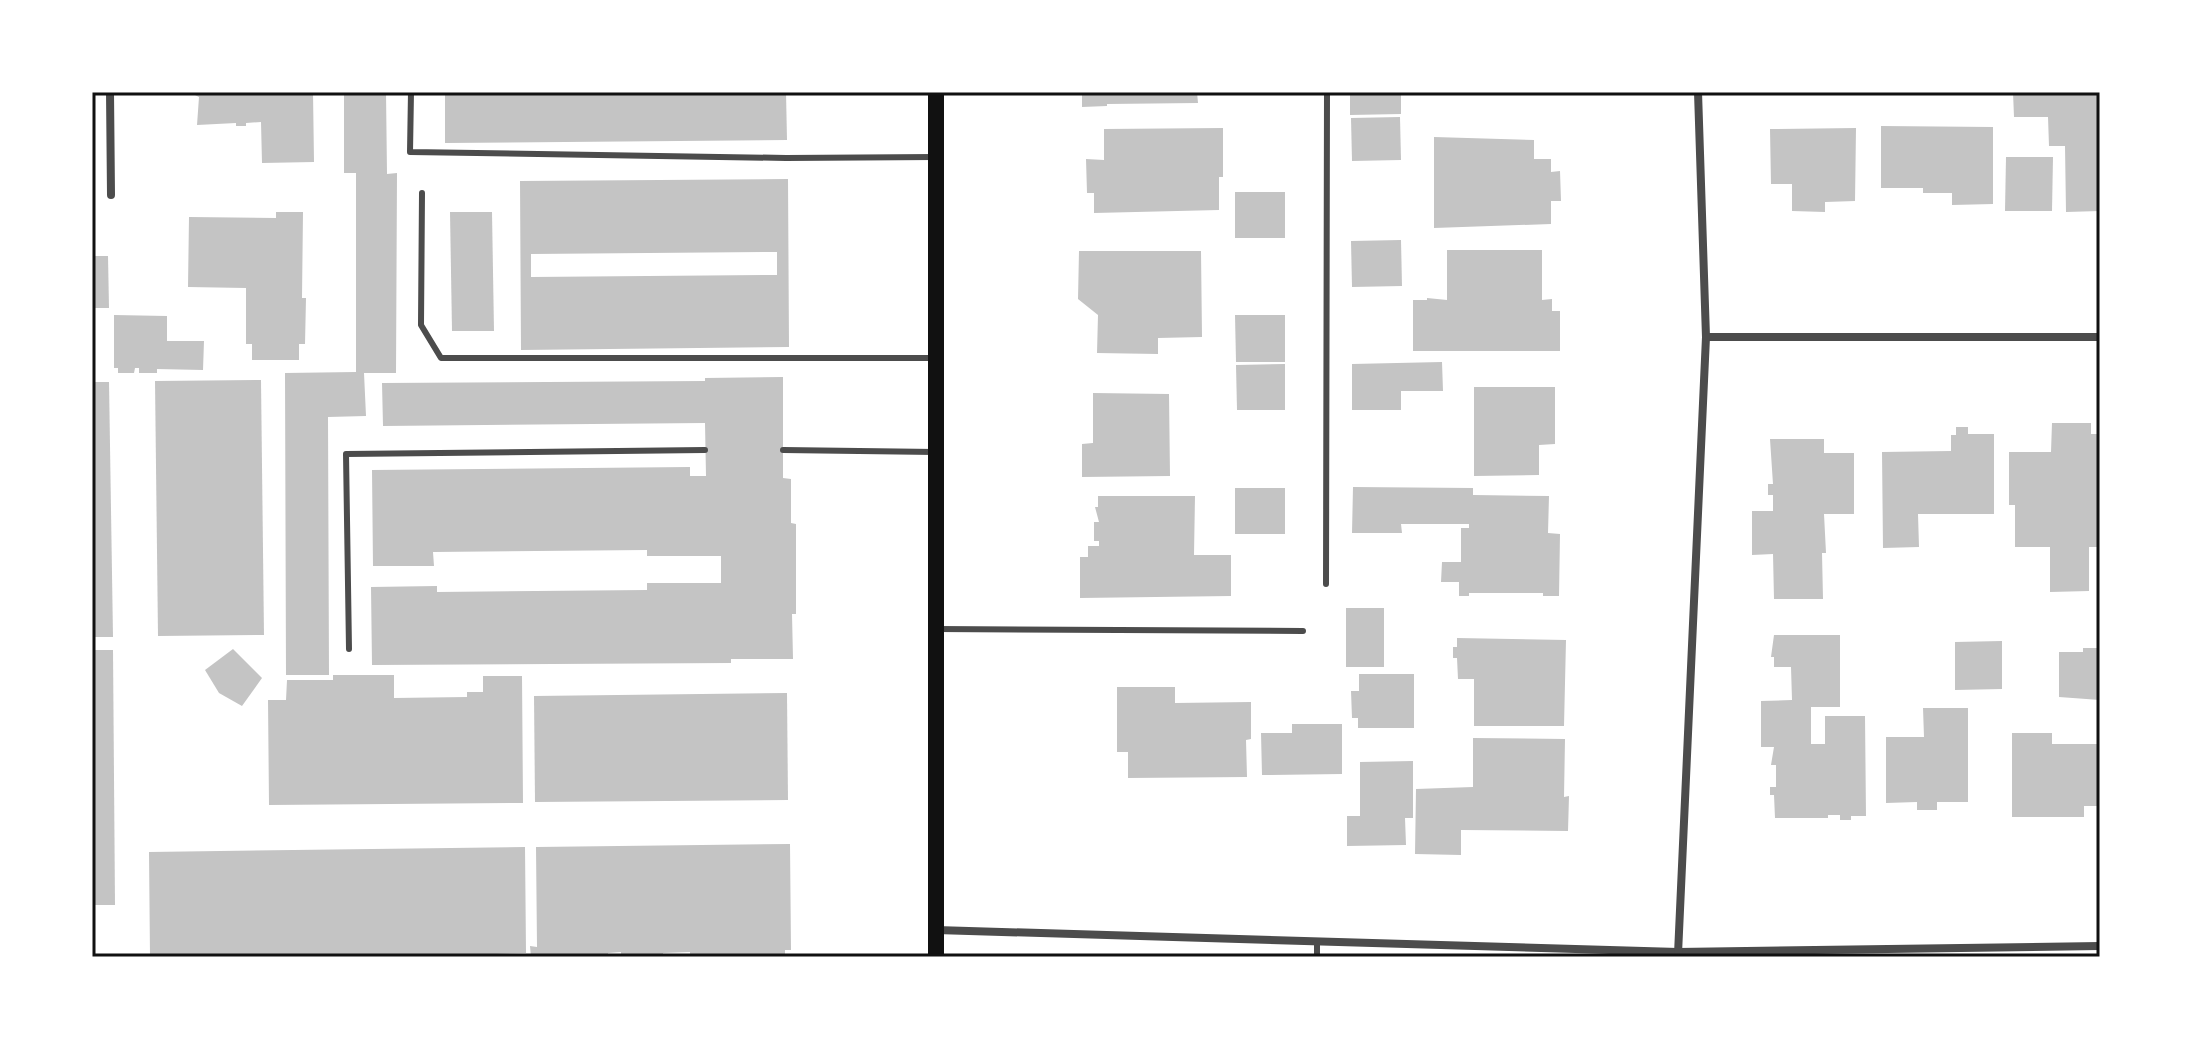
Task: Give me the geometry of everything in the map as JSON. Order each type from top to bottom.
[{"type":"main road","points":[[936,92],[936,957]]},
{"type":"street","points":[[110,92],[111,195]]},
{"type":"street","points":[[1678,954],[1706,337],[1698,92]]},
{"type":"street","points":[[1706,337],[2100,337]]},
{"type":"street","points":[[935,930],[1678,954],[2100,946]]},
{"type":"lane","points":[[411,92],[410,152],[786,158],[935,157]]},
{"type":"lane","points":[[1326,584],[1327,92]]},
{"type":"lane","points":[[422,193],[421,325],[441,358],[935,358]]},
{"type":"lane","points":[[349,649],[346,454],[705,450]]},
{"type":"lane","points":[[783,450],[935,452]]},
{"type":"lane","points":[[936,629],[1303,631]]},
{"type":"lane","points":[[1317,941],[1317,957]]},
{"type":"building","points":[[189,92],[313,92],[314,162],[262,163],[261,122],[246,123],[246,126],[236,126],[236,123],[197,125],[199,97]]},
{"type":"building","points":[[344,92],[386,92],[387,174],[397,173],[396,373],[364,373],[366,416],[328,417],[329,675],[286,675],[285,373],[356,372],[356,173],[344,173]]},
{"type":"building","points":[[445,92],[786,92],[787,140],[445,143]]},
{"type":"building","points":[[1082,92],[1197,92],[1198,103],[1082,107]]},
{"type":"building","points":[[1350,92],[1401,92],[1401,114],[1350,115]]},
{"type":"building","points":[[2013,92],[2100,92],[2100,211],[2066,212],[2065,146],[2049,146],[2048,117],[2014,117]]},
{"type":"building","points":[[1400,117],[1401,160],[1352,161],[1351,118]]},
{"type":"building","points":[[1881,126],[1993,127],[1993,204],[1952,205],[1952,193],[1923,193],[1923,188],[1881,188]]},
{"type":"building","points":[[1223,128],[1219,210],[1094,213],[1094,193],[1087,193],[1086,159],[1104,160],[1104,129]]},
{"type":"building","points":[[1856,128],[1855,201],[1825,202],[1825,212],[1792,211],[1792,184],[1771,184],[1770,129]]},
{"type":"building","points":[[1434,137],[1534,140],[1534,159],[1551,159],[1551,172],[1560,171],[1561,201],[1551,201],[1551,224],[1434,228]]},
{"type":"building","points":[[2006,157],[2053,157],[2052,211],[2005,211]]},
{"type":"building","points":[[788,179],[789,347],[521,350],[520,181]],"holes":[[[777,252],[777,275],[531,277],[531,254]]]},
{"type":"building","points":[[1235,192],[1285,192],[1285,238],[1235,238]]},
{"type":"building","points":[[276,212],[303,212],[305,344],[299,344],[299,360],[252,360],[252,344],[246,344],[246,288],[188,287],[189,217],[276,218]]},
{"type":"building","points":[[450,212],[492,212],[494,331],[452,331]]},
{"type":"building","points":[[1401,240],[1402,286],[1352,287],[1351,241]]},
{"type":"building","points":[[1447,250],[1542,250],[1542,300],[1552,299],[1552,311],[1560,311],[1560,351],[1413,351],[1413,300],[1447,300]]},
{"type":"building","points":[[1079,251],[1201,251],[1202,337],[1158,338],[1158,354],[1097,353],[1098,315],[1078,299]]},
{"type":"building","points":[[92,256],[108,256],[109,308],[92,308]]},
{"type":"building","points":[[114,315],[167,316],[167,341],[204,341],[203,370],[157,369],[157,373],[139,373],[139,368],[135,368],[134,373],[118,373],[118,368],[114,368]]},
{"type":"building","points":[[1235,315],[1285,315],[1285,362],[1236,362]]},
{"type":"building","points":[[1442,362],[1443,391],[1401,391],[1401,410],[1352,410],[1352,364]]},
{"type":"building","points":[[1285,364],[1285,410],[1237,410],[1236,365]]},
{"type":"building","points":[[783,377],[783,478],[791,479],[791,523],[796,524],[793,659],[731,659],[731,663],[372,665],[371,587],[437,586],[437,592],[647,590],[647,583],[721,583],[721,556],[647,556],[647,550],[433,552],[434,566],[373,566],[372,470],[690,467],[690,476],[706,476],[705,423],[383,426],[382,383],[705,381],[705,378]]},
{"type":"building","points":[[261,380],[264,635],[158,636],[155,381]]},
{"type":"building","points":[[92,382],[109,382],[113,637],[92,637]]},
{"type":"building","points":[[1474,387],[1555,387],[1555,444],[1539,445],[1539,475],[1474,476]]},
{"type":"building","points":[[1093,393],[1169,394],[1170,476],[1082,477],[1082,444],[1093,443]]},
{"type":"building","points":[[2052,423],[2091,423],[2091,434],[2100,434],[2100,547],[2089,547],[2089,591],[2050,592],[2050,547],[2015,547],[2015,505],[2009,505],[2009,452],[2051,452]]},
{"type":"building","points":[[1956,427],[1968,427],[1968,434],[1994,434],[1994,514],[1918,514],[1919,547],[1883,548],[1882,452],[1951,451],[1951,435],[1956,435]]},
{"type":"building","points":[[1770,439],[1824,439],[1824,453],[1854,453],[1854,514],[1824,514],[1826,553],[1822,553],[1823,599],[1774,599],[1773,554],[1752,555],[1752,511],[1773,511],[1773,495],[1768,495],[1768,484],[1773,484]]},
{"type":"building","points":[[1353,487],[1473,488],[1473,495],[1549,496],[1548,533],[1560,534],[1559,596],[1543,596],[1543,593],[1469,593],[1469,596],[1459,596],[1459,582],[1441,582],[1442,562],[1461,562],[1461,528],[1469,528],[1469,524],[1401,524],[1402,533],[1352,533]]},
{"type":"building","points":[[1235,488],[1285,488],[1285,534],[1235,534]]},
{"type":"building","points":[[1098,496],[1195,496],[1194,555],[1231,555],[1231,596],[1080,598],[1080,557],[1088,557],[1088,546],[1099,546],[1099,541],[1094,541],[1094,522],[1099,522],[1095,507],[1098,507]]},
{"type":"building","points":[[1346,608],[1384,608],[1384,667],[1346,667]]},
{"type":"building","points":[[1774,635],[1840,635],[1840,707],[1811,707],[1811,744],[1825,744],[1825,716],[1865,716],[1866,816],[1851,816],[1851,820],[1840,820],[1840,815],[1828,815],[1828,818],[1775,818],[1774,795],[1770,795],[1770,787],[1776,787],[1776,765],[1771,765],[1774,747],[1761,747],[1761,701],[1792,700],[1791,667],[1774,667],[1774,657],[1771,657]]},
{"type":"building","points":[[1457,638],[1566,640],[1564,726],[1474,726],[1474,679],[1458,679],[1457,658],[1453,658]]},
{"type":"building","points":[[2002,641],[2002,689],[1955,690],[1955,642]]},
{"type":"building","points":[[2083,648],[2100,648],[2100,700],[2059,697],[2059,652],[2083,652]]},
{"type":"building","points":[[233,649],[262,678],[242,706],[219,693],[205,670]]},
{"type":"building","points":[[92,650],[113,650],[115,905],[92,905]]},
{"type":"building","points":[[1359,674],[1414,674],[1414,728],[1358,728],[1358,718],[1352,718],[1351,691],[1359,691]]},
{"type":"building","points":[[333,675],[394,675],[394,698],[467,697],[467,692],[483,692],[483,676],[522,676],[523,803],[269,805],[268,700],[286,700],[287,680],[333,680]]},
{"type":"building","points":[[1117,687],[1175,687],[1175,703],[1251,702],[1251,739],[1246,740],[1247,777],[1128,778],[1128,752],[1117,752]]},
{"type":"building","points":[[787,693],[788,800],[535,802],[534,696]]},
{"type":"building","points":[[1923,708],[1968,708],[1968,802],[1937,802],[1937,810],[1917,810],[1917,802],[1886,803],[1886,737],[1924,737]]},
{"type":"building","points":[[1292,724],[1342,724],[1342,774],[1262,775],[1261,733],[1292,733]]},
{"type":"building","points":[[2012,733],[2052,733],[2052,744],[2100,744],[2100,806],[2084,806],[2084,817],[2012,817]]},
{"type":"building","points":[[1473,738],[1565,739],[1564,797],[1569,796],[1568,831],[1461,830],[1461,855],[1415,854],[1416,789],[1473,787]]},
{"type":"building","points":[[1413,761],[1413,818],[1405,818],[1406,845],[1347,846],[1347,816],[1360,816],[1360,762]]},
{"type":"building","points":[[790,844],[791,950],[785,950],[785,957],[690,957],[690,952],[663,953],[663,957],[621,957],[621,952],[608,953],[608,957],[531,957],[530,946],[537,947],[536,847]]},
{"type":"building","points":[[525,847],[526,953],[496,954],[496,957],[150,957],[149,852]]}]
